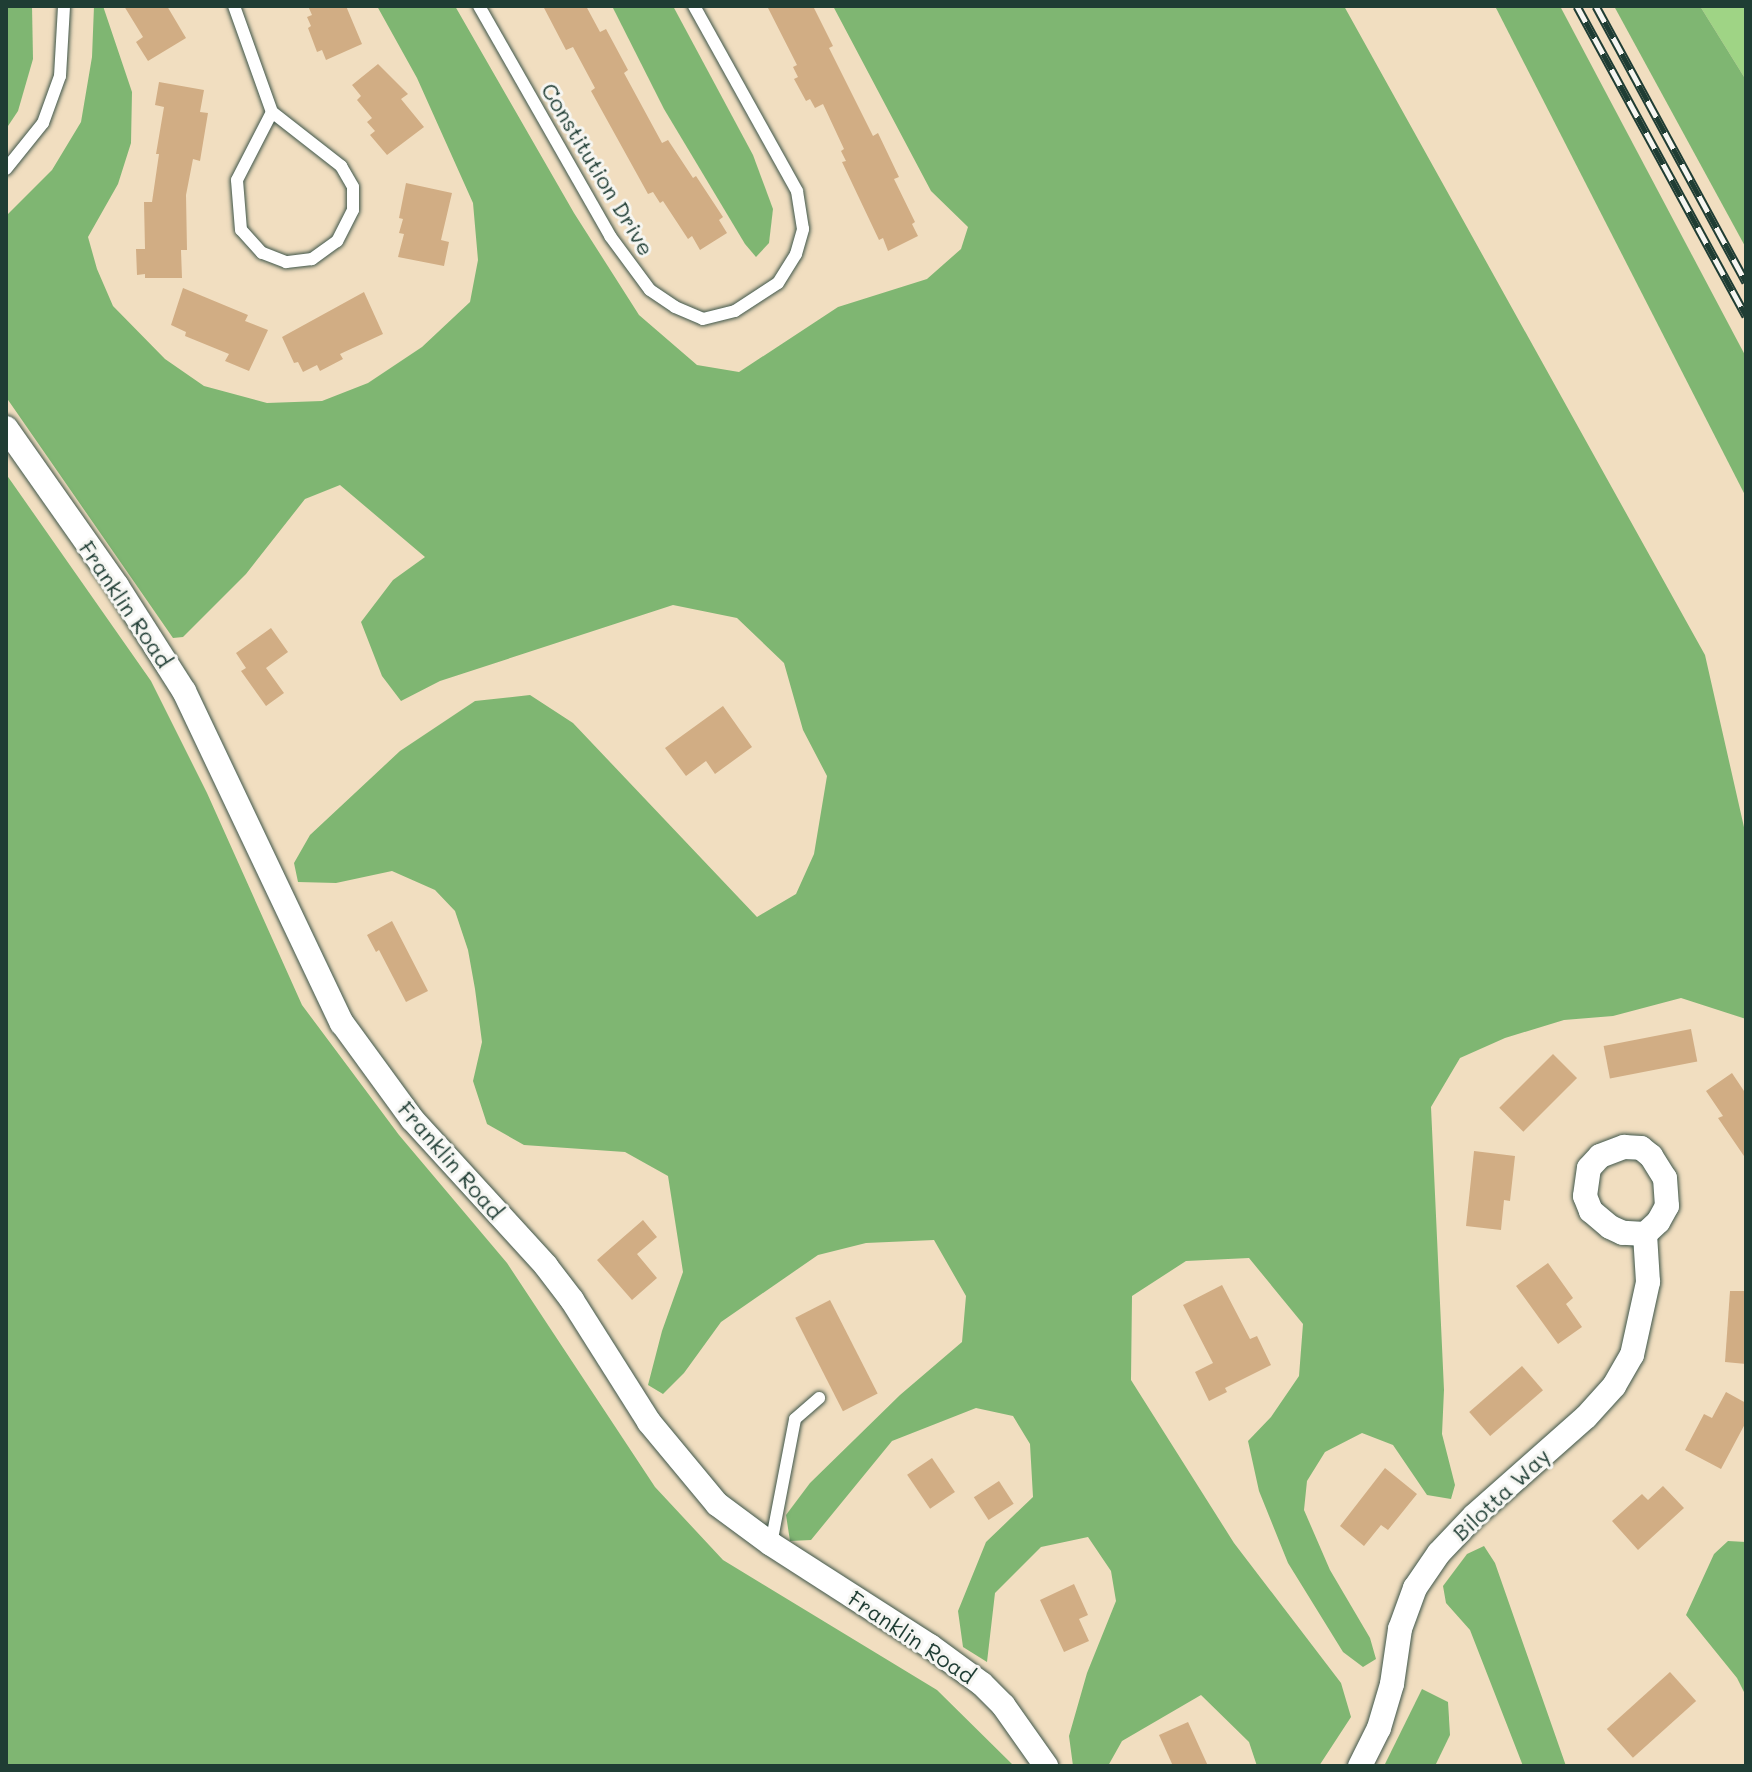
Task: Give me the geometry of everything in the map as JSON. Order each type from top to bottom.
[{"type":"street","name":"Franklin Road","points":[[6,428],[117,586],[184,691],[294,919],[321,983],[364,1057],[438,1151],[546,1266],[572,1300],[649,1422],[705,1491],[771,1544],[930,1646],[982,1684],[1003,1705],[1046,1766]]},
{"type":"street","name":"Bilotta Way","points":[[1360,1766],[1384,1713],[1400,1629],[1415,1588],[1439,1553],[1474,1516],[1586,1417],[1614,1386],[1632,1355],[1648,1282],[1645,1234]]},
{"type":"lane","points":[[6,169],[43,123],[48,112],[60,76],[64,6]]},
{"type":"lane","points":[[234,6],[272,112],[341,166],[353,187],[353,210],[337,241],[312,259],[286,262],[262,253],[241,230],[237,180],[272,112]]},
{"type":"lane","name":"Constitution Drive","points":[[479,6],[610,236],[650,290],[675,307],[703,319],[735,311],[778,283],[796,254],[803,229],[797,191],[694,6]]},
{"type":"lane","points":[[771,1544],[795,1419],[819,1398]]},
{"type":"green space","points":[[6,6],[32,6],[33,59],[18,111],[6,129]]},
{"type":"green space","points":[[94,6],[103,6],[132,92],[131,143],[118,184],[88,237],[97,269],[113,306],[165,359],[204,386],[267,403],[322,401],[368,383],[422,347],[470,302],[478,260],[473,203],[417,78],[377,6],[455,6],[574,213],[639,315],[697,365],[739,372],[838,307],[927,279],[961,249],[968,227],[931,191],[833,6],[1344,6],[1705,655],[1746,836],[1746,1019],[1681,998],[1613,1016],[1564,1020],[1505,1038],[1460,1058],[1431,1107],[1444,1390],[1442,1434],[1455,1485],[1451,1499],[1427,1495],[1393,1445],[1362,1433],[1325,1452],[1307,1481],[1304,1510],[1330,1570],[1370,1638],[1376,1659],[1363,1667],[1343,1652],[1288,1563],[1259,1491],[1248,1441],[1271,1417],[1299,1376],[1303,1324],[1249,1258],[1186,1261],[1132,1296],[1131,1380],[1234,1543],[1341,1683],[1351,1717],[1319,1766],[1257,1766],[1249,1742],[1201,1695],[1122,1741],[1108,1766],[1073,1766],[1069,1736],[1087,1673],[1116,1601],[1111,1571],[1088,1537],[1041,1547],[995,1593],[987,1662],[963,1647],[958,1611],[986,1542],[1033,1497],[1030,1444],[1013,1416],[976,1408],[892,1441],[811,1540],[790,1541],[786,1515],[810,1483],[900,1395],[962,1342],[966,1296],[934,1240],[866,1243],[818,1255],[721,1322],[684,1373],[663,1394],[648,1385],[662,1331],[683,1272],[668,1176],[625,1152],[524,1145],[487,1124],[473,1081],[482,1042],[475,989],[468,950],[455,911],[435,890],[392,871],[336,883],[298,882],[294,863],[310,835],[400,751],[475,701],[530,695],[573,723],[757,917],[796,894],[814,854],[827,776],[803,730],[784,663],[737,618],[673,605],[440,681],[401,701],[382,676],[361,622],[393,580],[425,557],[340,485],[305,499],[246,574],[183,637],[173,638],[6,397],[6,216],[52,170],[81,122],[92,57]]},
{"type":"green space","points":[[612,6],[673,6],[753,155],[773,209],[769,243],[756,257],[745,244],[664,109]]},
{"type":"green space","points":[[1495,6],[1560,6],[1746,357],[1746,497]]},
{"type":"green space","points":[[1614,6],[1700,6],[1746,80],[1746,248]]},
{"type":"green space","points":[[1700,6],[1746,6],[1746,80]]},
{"type":"green space","points":[[6,474],[151,681],[207,793],[302,1005],[399,1135],[507,1263],[655,1487],[723,1560],[937,1690],[1014,1766],[6,1766]]},
{"type":"green space","points":[[1728,1541],[1746,1542],[1746,1696],[1737,1678],[1686,1615],[1714,1554]]},
{"type":"green space","points":[[1484,1546],[1495,1563],[1566,1766],[1523,1766],[1470,1630],[1446,1603],[1443,1586],[1467,1554]]},
{"type":"green space","points":[[1422,1689],[1448,1702],[1450,1735],[1435,1766],[1384,1766]]},
{"type":"building","points":[[124,6],[167,6],[186,38],[148,61],[136,42],[143,37]]},
{"type":"building","points":[[308,6],[346,6],[362,44],[326,60],[322,50],[317,52],[308,28],[311,26],[307,17],[312,15]]},
{"type":"building","points":[[543,6],[586,6],[600,32],[606,29],[628,70],[624,73],[662,143],[668,140],[693,178],[696,176],[723,217],[719,220],[727,233],[700,250],[692,236],[688,239],[663,201],[660,203],[653,192],[648,194],[591,91],[595,88],[573,47],[566,50]]},
{"type":"building","points":[[767,6],[813,6],[833,46],[829,48],[873,136],[878,133],[899,177],[894,179],[915,222],[912,224],[918,236],[888,251],[883,238],[879,240],[842,162],[846,161],[841,151],[844,149],[823,104],[815,108],[810,99],[806,101],[794,79],[798,77],[793,67],[797,65]]},
{"type":"building","points":[[378,64],[408,94],[401,99],[424,127],[387,155],[370,135],[375,131],[367,122],[372,118],[357,100],[361,96],[352,85]]},
{"type":"building","points":[[159,82],[204,90],[200,112],[208,113],[200,161],[193,159],[186,195],[187,250],[181,250],[182,278],[145,278],[145,274],[137,275],[136,249],[145,249],[144,202],[152,202],[159,154],[156,154],[164,107],[155,105]]},
{"type":"building","points":[[406,183],[452,193],[441,240],[449,242],[444,266],[398,257],[404,234],[399,233],[403,219],[399,218]]},
{"type":"building","points":[[183,288],[248,315],[245,321],[268,330],[249,371],[225,361],[229,354],[185,336],[186,332],[171,325]]},
{"type":"building","points":[[364,292],[383,334],[340,354],[343,359],[320,371],[317,365],[303,372],[298,362],[294,363],[282,337]]},
{"type":"building","points":[[271,628],[288,652],[266,668],[284,693],[266,706],[241,671],[246,668],[236,653]]},
{"type":"building","points":[[723,706],[752,747],[715,774],[706,761],[686,776],[665,748]]},
{"type":"building","points":[[392,921],[428,991],[406,1002],[379,950],[376,952],[367,935]]},
{"type":"building","points":[[1691,1029],[1697,1061],[1610,1078],[1604,1046]]},
{"type":"building","points":[[1553,1054],[1577,1078],[1523,1132],[1499,1108]]},
{"type":"building","points":[[1732,1073],[1746,1094],[1746,1159],[1718,1118],[1723,1116],[1706,1091]]},
{"type":"building","points":[[1474,1151],[1515,1156],[1510,1201],[1504,1200],[1501,1230],[1466,1226]]},
{"type":"building","points":[[643,1220],[657,1237],[637,1254],[657,1278],[632,1300],[597,1260]]},
{"type":"building","points":[[1548,1263],[1573,1298],[1566,1304],[1582,1327],[1558,1344],[1516,1286]]},
{"type":"building","points":[[1222,1285],[1250,1339],[1257,1336],[1271,1365],[1225,1388],[1227,1392],[1209,1401],[1195,1372],[1213,1363],[1183,1305]]},
{"type":"building","points":[[1730,1291],[1746,1291],[1746,1364],[1725,1362]]},
{"type":"building","points":[[830,1300],[878,1394],[843,1411],[795,1318]]},
{"type":"building","points":[[1522,1366],[1543,1390],[1490,1436],[1469,1412]]},
{"type":"building","points":[[1726,1392],[1746,1403],[1746,1422],[1721,1469],[1685,1450],[1704,1414],[1712,1418]]},
{"type":"building","points":[[932,1458],[955,1492],[930,1509],[907,1475]]},
{"type":"building","points":[[1385,1468],[1417,1494],[1388,1530],[1381,1525],[1364,1546],[1340,1526]]},
{"type":"building","points":[[999,1481],[1014,1504],[989,1520],[974,1497]]},
{"type":"building","points":[[1663,1486],[1684,1508],[1638,1550],[1612,1521],[1642,1494],[1648,1500]]},
{"type":"building","points":[[1074,1584],[1088,1615],[1079,1619],[1089,1641],[1064,1652],[1040,1600]]},
{"type":"building","points":[[1670,1672],[1696,1701],[1633,1758],[1607,1729]]},
{"type":"building","points":[[1188,1722],[1208,1766],[1173,1766],[1159,1735]]},
{"type":"railway","points":[[1577,6],[1746,316]]},
{"type":"railway","points":[[1596,6],[1746,282]]}]
